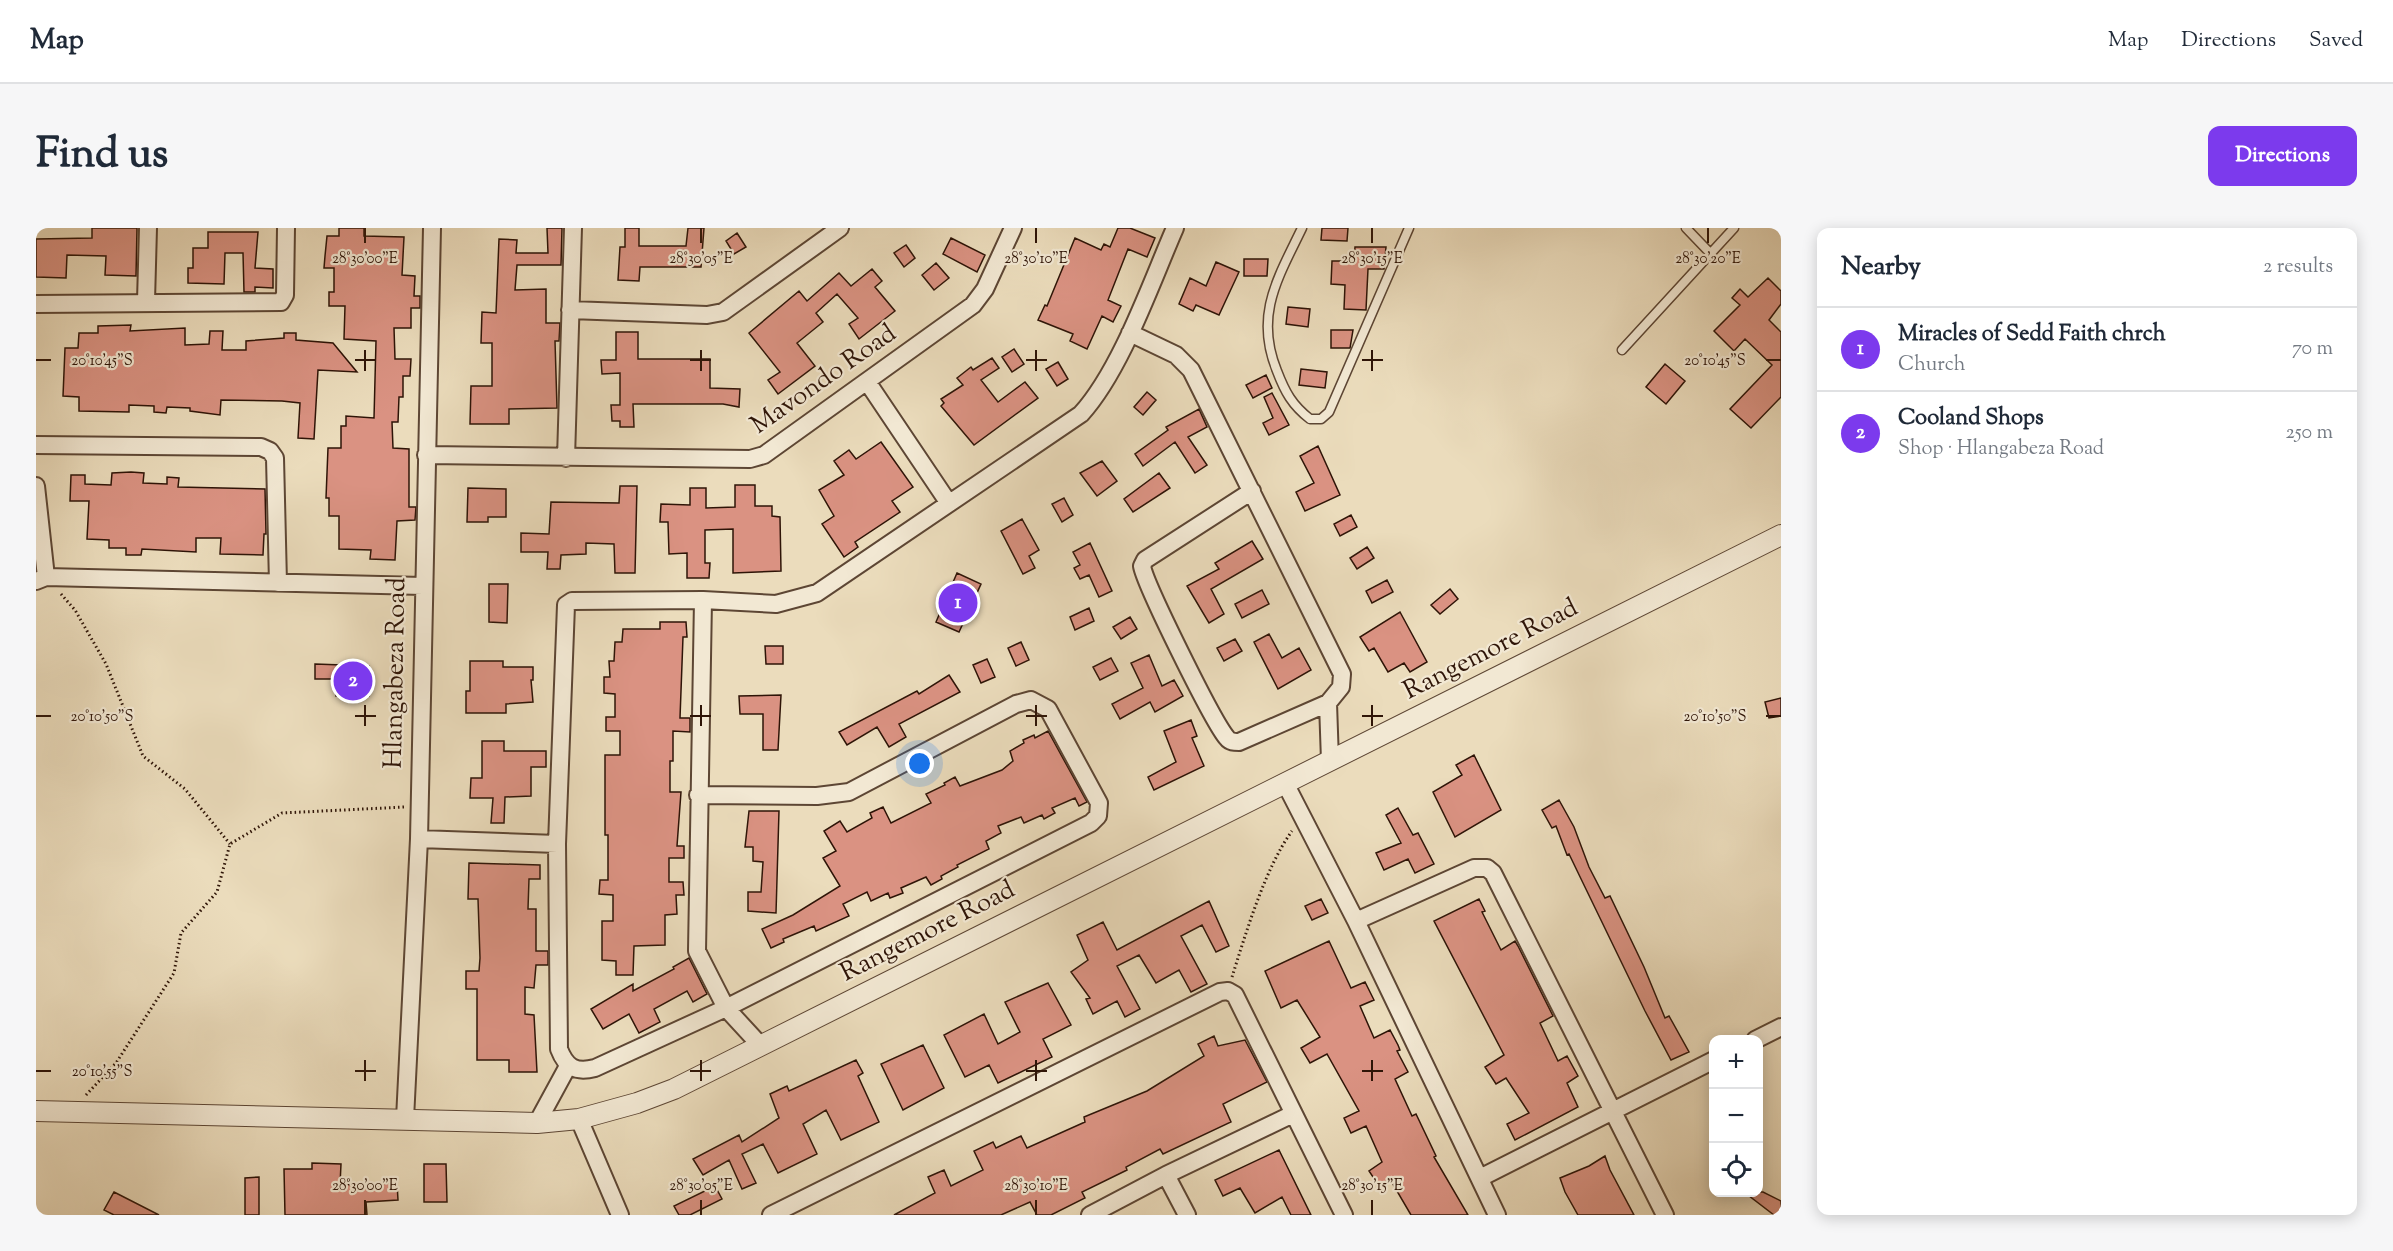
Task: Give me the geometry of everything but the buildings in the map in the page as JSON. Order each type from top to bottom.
[{"type":"street","points":[[146,302],[148,228]]},
{"type":"street","points":[[36,304],[281,302],[285,295],[285,228]]},
{"type":"street","name":"Hlangabeza Road","points":[[405,1119],[419,838],[432,228]]},
{"type":"street","points":[[566,458],[573,228]]},
{"type":"street","points":[[570,310],[707,315],[723,312],[840,228]]},
{"type":"street","name":"Mavondo Road","points":[[426,455],[750,459],[764,455],[973,305],[990,280],[1013,228]]},
{"type":"street","points":[[698,795],[817,796],[849,792],[1016,704],[1031,700],[1048,709],[1100,809],[1098,816],[1091,823],[726,1008],[595,1068],[583,1071],[568,1066],[559,1049],[557,844],[566,605],[572,601],[703,600],[776,604],[817,593],[948,502],[1081,414],[1093,400],[1130,333],[1175,228]]},
{"type":"street","points":[[1130,333],[1185,361],[1252,491],[1342,674],[1341,687],[1328,703],[1239,742],[1230,741],[1207,702],[1143,572],[1144,560],[1252,491]]},
{"type":"street","points":[[868,382],[948,502]]},
{"type":"street","points":[[36,445],[261,447],[270,451],[275,458],[278,583]]},
{"type":"street","points":[[36,486],[41,579],[423,586]]},
{"type":"street","name":"Rangemore Road","points":[[36,1111],[405,1119],[498,1124],[579,1119],[637,1103],[674,1089],[761,1046],[1781,535]]},
{"type":"street","points":[[703,600],[697,951],[726,1008],[761,1046]]},
{"type":"street","points":[[1328,703],[1330,760]]},
{"type":"street","points":[[1285,783],[1356,921],[1497,1215]]},
{"type":"street","points":[[419,838],[557,844]]},
{"type":"street","points":[[1356,921],[1474,868],[1487,868],[1493,873],[1665,1215]]},
{"type":"street","points":[[778,1213],[1220,992],[1228,991],[1235,995],[1344,1215]]},
{"type":"street","points":[[1763,1036],[1781,1027]]},
{"type":"street","points":[[1480,1178],[1709,1062]]},
{"type":"street","points":[[537,1123],[568,1066]]},
{"type":"street","points":[[1089,1215],[1293,1114]]},
{"type":"street","points":[[579,1119],[620,1215]]},
{"type":"street","points":[[1166,1175],[1187,1215]]},
{"type":"lane","points":[[1302,228],[1273,288],[1268,311],[1267,334],[1271,357],[1286,395],[1295,408],[1310,419],[1321,419],[1329,412],[1409,228]]},
{"type":"lane","points":[[1686,228],[1711,254]]},
{"type":"lane","points":[[1622,350],[1734,228]]},
{"type":"path","points":[[41,579],[75,610],[106,663],[143,756],[185,789],[230,844]]},
{"type":"path","points":[[70,1111],[116,1064],[174,973],[181,933],[217,892],[230,844],[282,813],[419,806]]},
{"type":"path","points":[[1228,991],[1249,924],[1280,851],[1291,833],[1304,821]]},
{"type":"place","name":"Miracles of Sedd Faith chrch","points":[[958,603]]},
{"type":"place","name":"Cooland Shops","points":[[353,681]]}]
